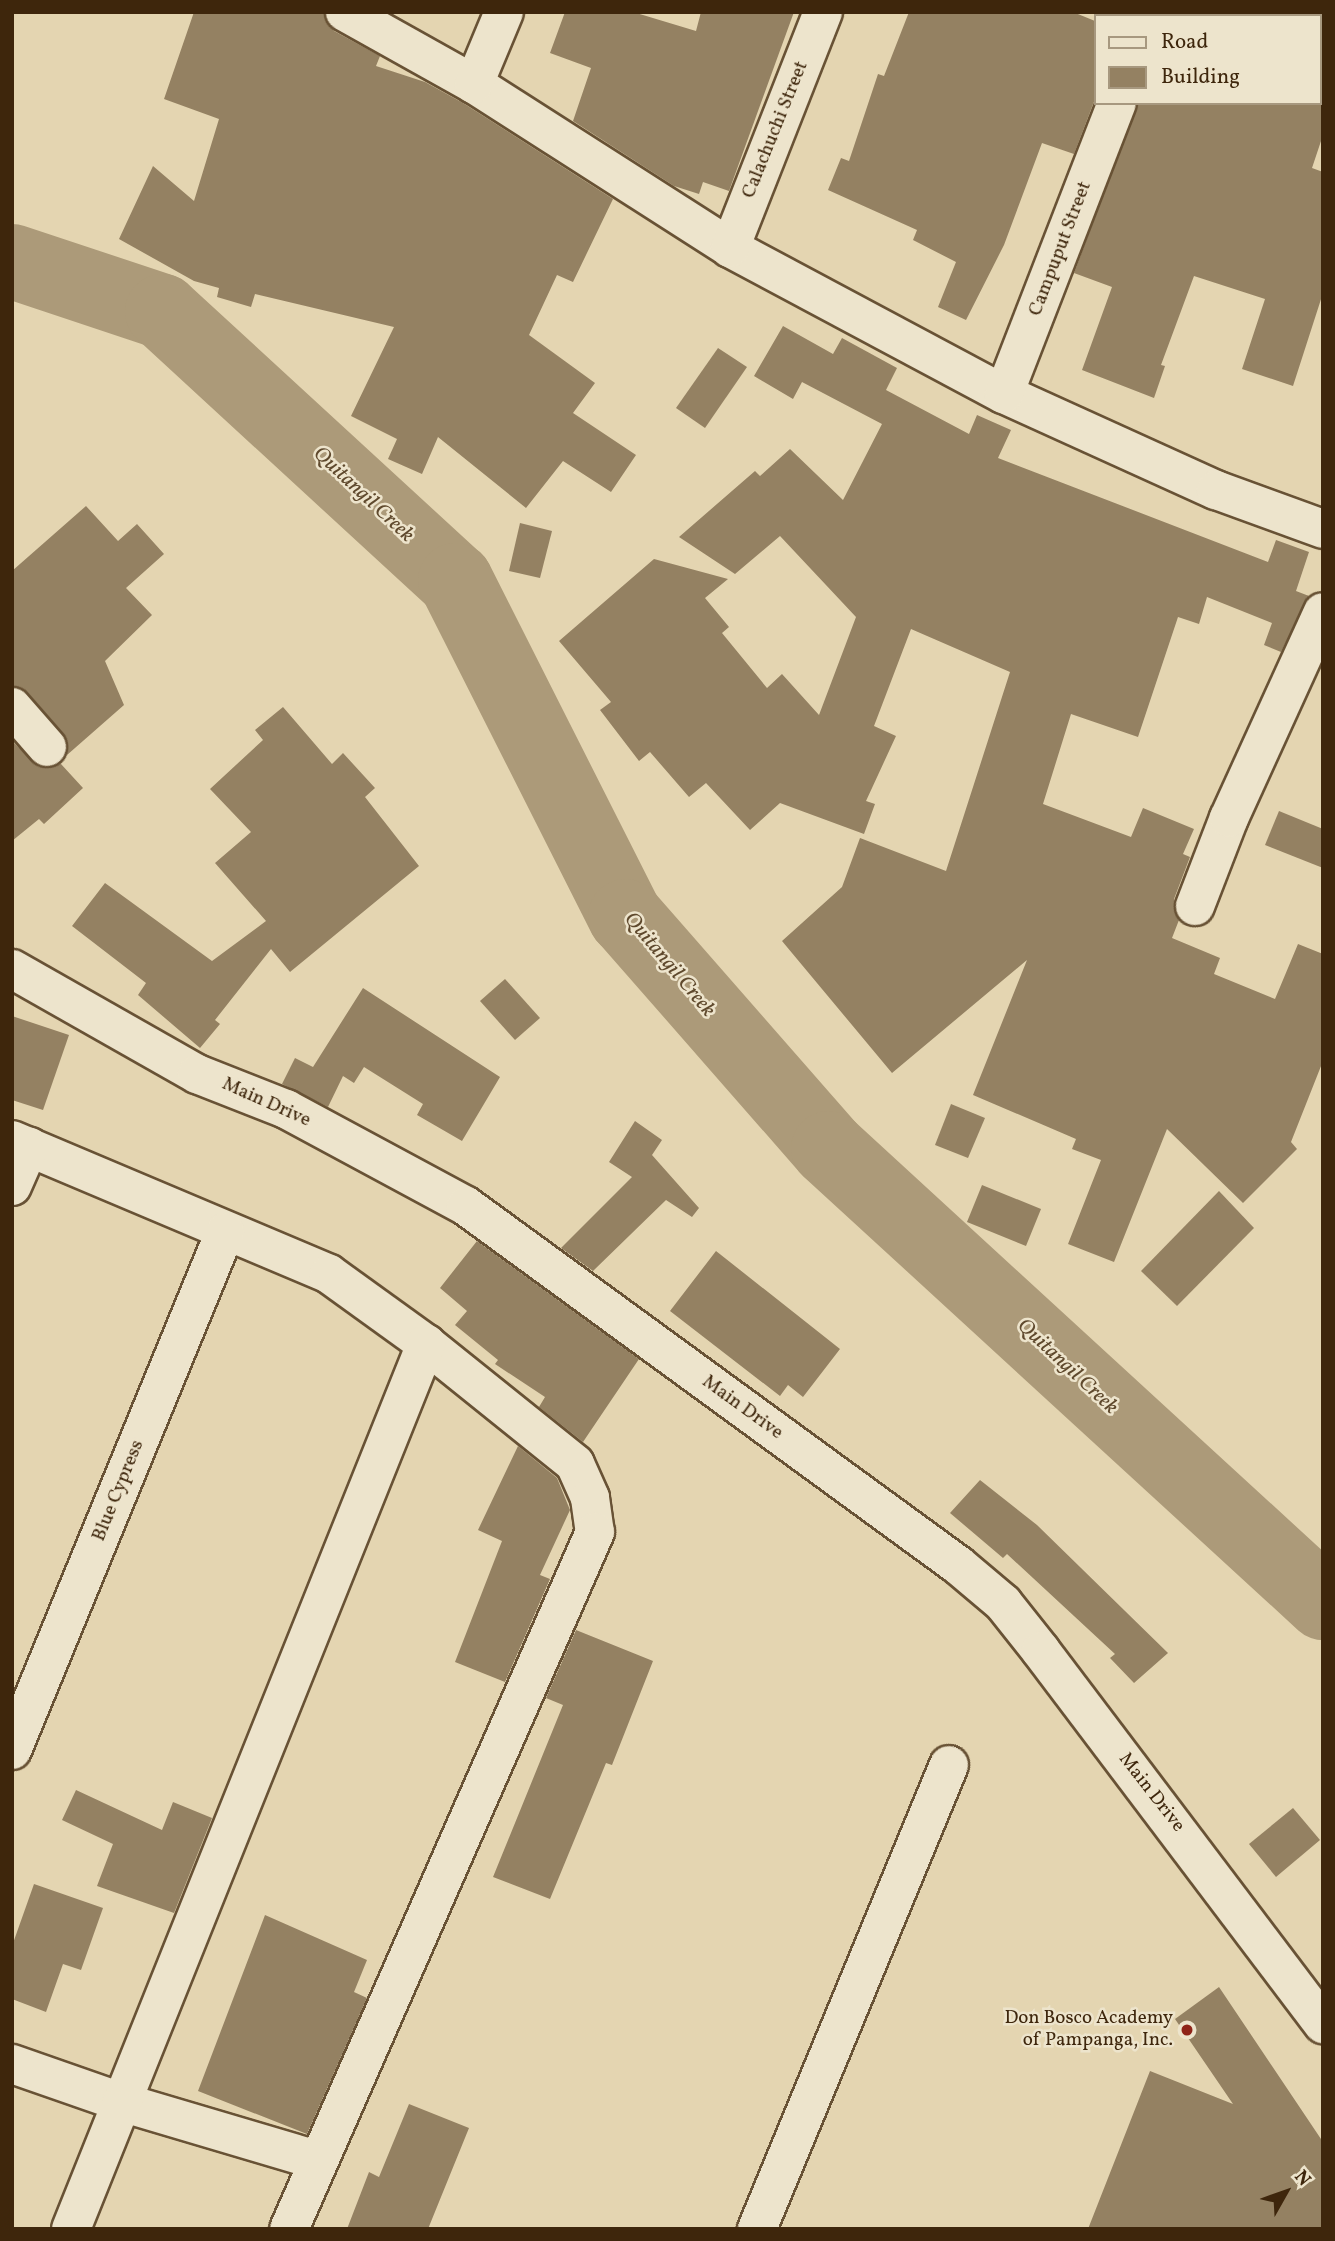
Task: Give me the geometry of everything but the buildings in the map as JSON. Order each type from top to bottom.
[{"type":"street","points":[[345,12],[474,84],[730,248],[1004,394],[1216,490],[1320,519]]},
{"type":"street","points":[[474,84],[504,12]]},
{"type":"street","name":"Calachuchi Street","points":[[730,248],[823,12]]},
{"type":"street","name":"Campuput Street","points":[[1004,394],[1116,105]]},
{"type":"street","points":[[1195,906],[1229,818],[1323,612]]},
{"type":"street","points":[[12,707],[47,747]]},
{"type":"street","name":"Main Drive","points":[[12,969],[197,1074],[286,1109],[466,1206],[958,1565],[1003,1603],[1323,2024]]},
{"type":"street","points":[[12,1186],[21,1144],[329,1274],[426,1345],[575,1464],[590,1498],[595,1532],[289,2229]]},
{"type":"street","name":"Blue Cypress","points":[[12,1750],[225,1232]]},
{"type":"street","points":[[71,2229],[426,1345]]},
{"type":"street","points":[[757,2229],[949,1765]]},
{"type":"street","points":[[12,2064],[121,2102],[317,2160]]},
{"type":"waterway","name":"Quitangil Creek","points":[[12,261],[162,311],[455,580],[625,916],[828,1148],[1323,1602]]},
{"type":"place","name":"Don Bosco Academy of Pampanga, Inc.","points":[[1187,2030]]}]
